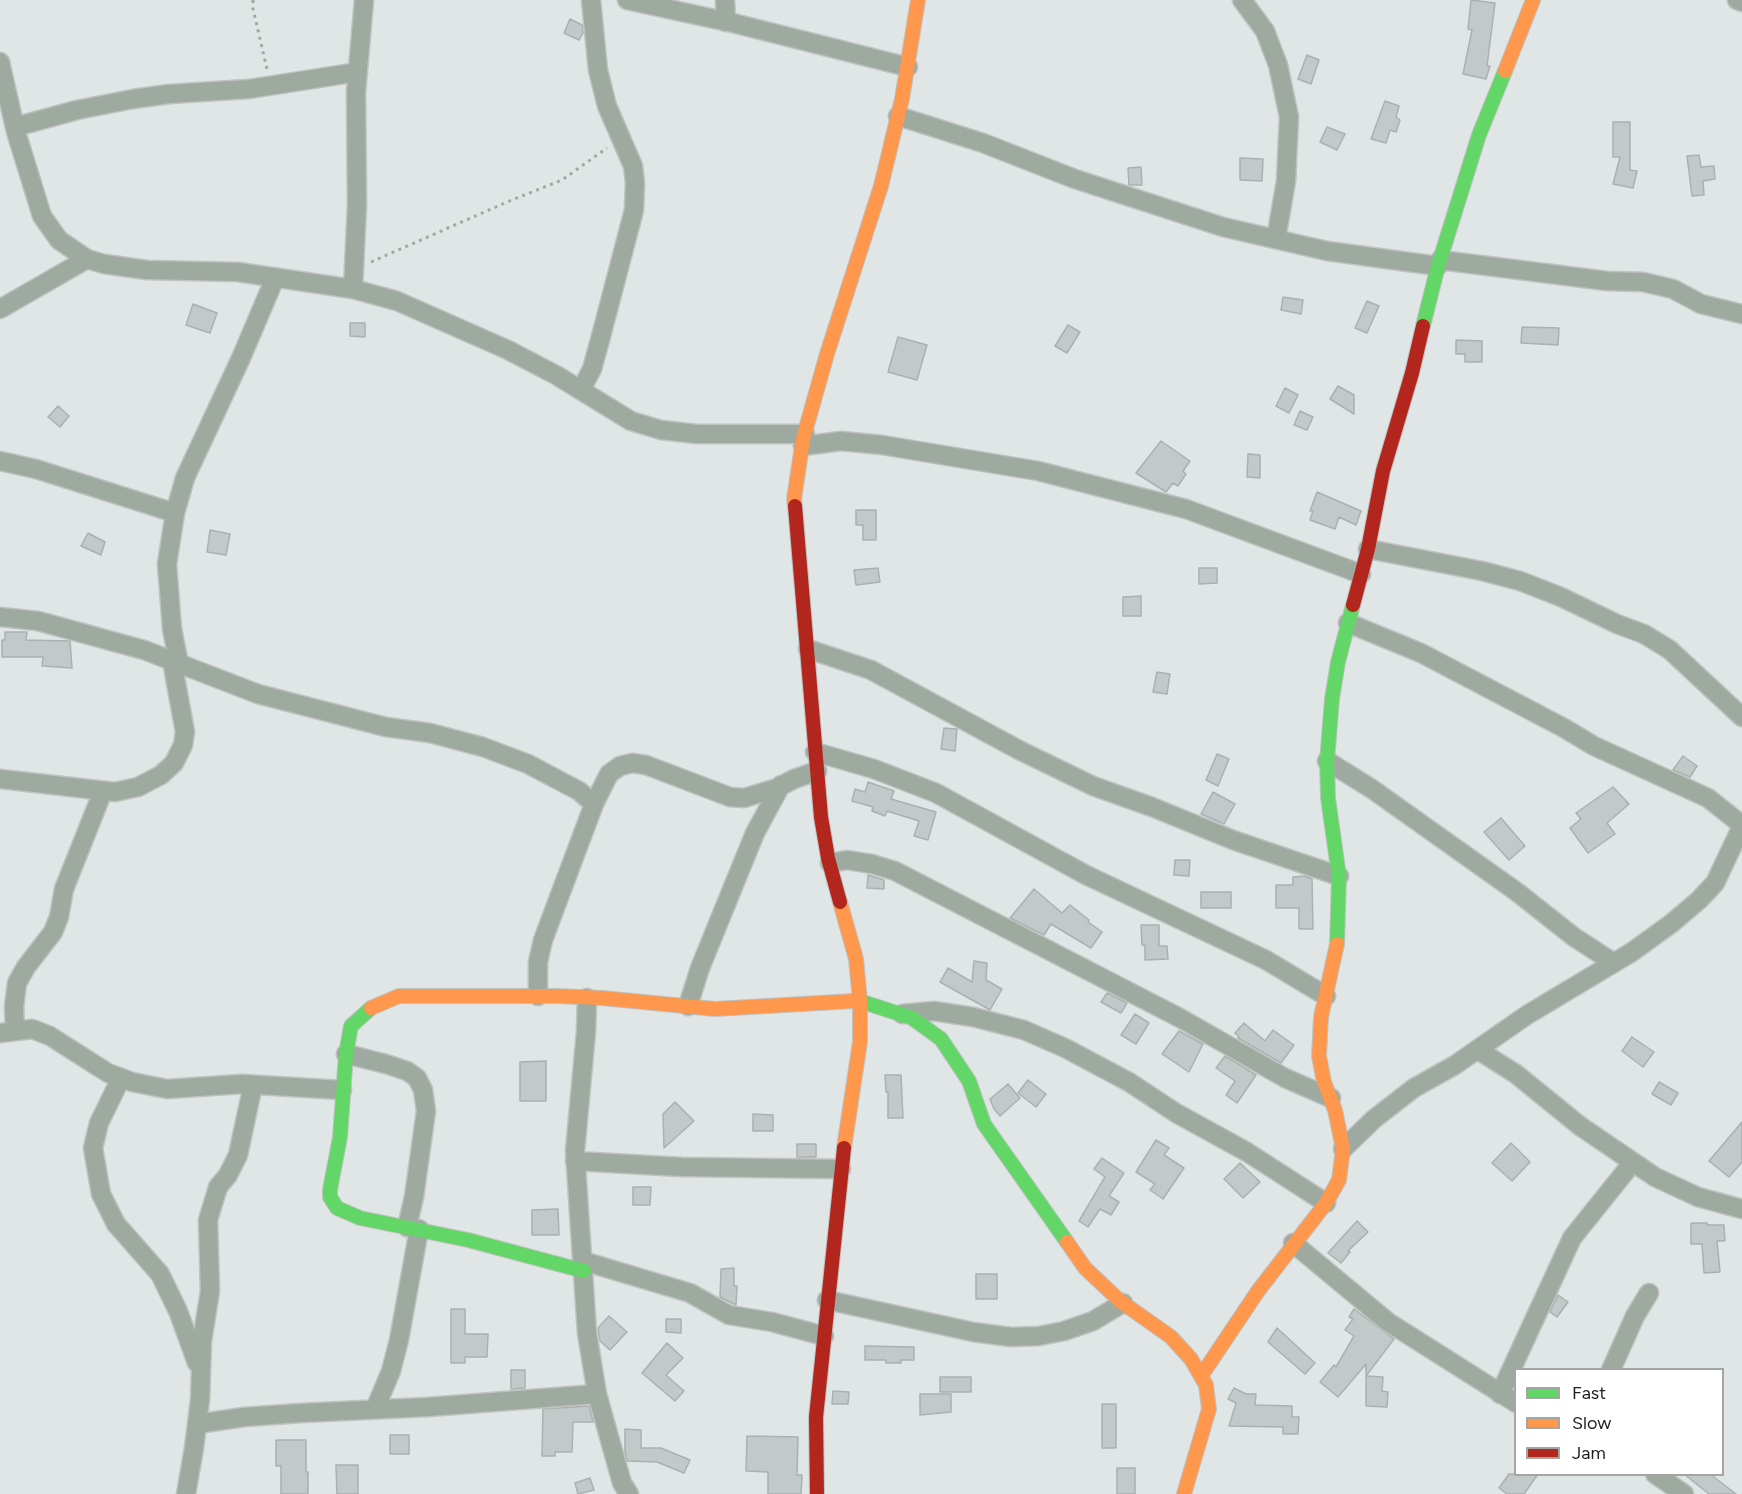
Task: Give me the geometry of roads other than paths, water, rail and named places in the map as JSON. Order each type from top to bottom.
[{"type":"street","points":[[353,281],[357,205],[358,72],[364,0]]},
{"type":"street","points":[[581,390],[592,369],[634,210],[635,183],[633,166],[607,106],[598,70],[591,0]]},
{"type":"street","points":[[627,0],[908,67]]},
{"type":"street","points":[[725,0],[726,22]]},
{"type":"street","points":[[817,1494],[816,1417],[841,1168],[860,1042],[860,1001],[856,959],[830,863],[821,817],[794,499],[804,440],[827,354],[881,186],[908,67],[918,0]]},
{"type":"street","points":[[1242,0],[1265,31],[1278,65],[1289,117],[1286,180],[1276,239]]},
{"type":"street","points":[[1201,1376],[1258,1291],[1326,1203],[1339,1179],[1343,1149],[1335,1110],[1324,1082],[1319,1056],[1322,1017],[1336,954],[1339,876],[1328,798],[1327,761],[1332,699],[1338,662],[1368,549],[1383,471],[1412,373],[1439,263],[1479,135],[1533,0]]},
{"type":"street","points":[[1737,0],[1742,2]]},
{"type":"street","points":[[0,62],[15,128],[42,216],[59,240],[87,259],[104,264],[147,270],[238,272],[275,278],[353,281],[508,350],[556,375],[631,421],[661,430],[882,445],[1038,471],[1186,509],[1361,574]]},
{"type":"street","points":[[15,128],[77,110],[133,99],[269,86],[358,72]]},
{"type":"street","points":[[898,116],[983,143],[1075,179],[1212,224],[1327,251],[1607,281],[1642,282],[1673,290],[1701,304],[1742,314]]},
{"type":"street","points":[[0,309],[87,259]]},
{"type":"street","points":[[0,778],[115,792],[138,788],[161,775],[174,763],[183,745],[185,732],[175,663],[167,564],[175,513],[185,478],[242,358],[275,278]]},
{"type":"street","points":[[0,461],[36,469],[175,513]]},
{"type":"street","points":[[1368,549],[1482,571],[1520,581],[1644,634],[1671,650],[1742,717]]},
{"type":"street","points":[[0,617],[38,621],[92,634],[144,650],[258,694],[483,747],[538,769],[579,790],[594,804]]},
{"type":"street","points":[[1343,1149],[1374,1119],[1414,1088],[1632,952],[1699,900],[1715,883],[1742,825],[1708,798],[1594,746],[1421,653],[1348,623]]},
{"type":"street","points":[[808,649],[871,670],[1019,750],[1093,786],[1233,840],[1339,876]]},
{"type":"street","points":[[815,752],[874,769],[936,792],[1086,875],[1266,960],[1326,996]]},
{"type":"street","points":[[1327,761],[1372,789],[1517,892],[1574,937],[1614,963]]},
{"type":"street","points":[[538,996],[538,962],[543,940],[594,804],[609,774],[620,766],[632,763],[646,765],[730,797],[744,798],[817,771]]},
{"type":"street","points":[[688,1006],[700,968],[754,833],[781,786]]},
{"type":"street","points":[[103,791],[64,889],[59,917],[53,932],[26,967],[17,984],[8,1032],[32,1029],[50,1036],[121,1078],[167,1089],[253,1085],[342,1090]]},
{"type":"street","points":[[830,863],[847,860],[895,871],[1180,1018],[1285,1078],[1330,1098]]},
{"type":"street","points":[[824,1336],[772,1322],[729,1315],[708,1301],[681,1290],[583,1266],[360,1218],[337,1208],[332,1202],[330,1190],[340,1137],[342,1090],[351,1026],[365,1012],[399,996],[538,996],[715,1009],[860,1001],[912,1018],[941,1039],[969,1081],[984,1124],[1004,1156],[1028,1185],[1085,1268],[1123,1303],[1171,1337],[1191,1359],[1201,1376],[1206,1385],[1209,1409],[1184,1494]]},
{"type":"street","points":[[586,998],[586,1032],[575,1161],[587,1333],[597,1394],[622,1483],[629,1494]]},
{"type":"street","points":[[902,1014],[934,1011],[973,1017],[1024,1030],[1065,1048],[1129,1082],[1176,1113],[1247,1152],[1326,1203]]},
{"type":"street","points":[[1478,1050],[1516,1074],[1580,1126],[1655,1177],[1698,1197],[1742,1209]]},
{"type":"street","points":[[346,1054],[407,1071],[417,1078],[423,1090],[426,1111],[414,1197],[413,1228],[399,1340],[391,1371],[375,1409]]},
{"type":"street","points":[[121,1078],[99,1123],[93,1148],[101,1194],[116,1224],[160,1274],[178,1311],[201,1372]]},
{"type":"street","points":[[186,1494],[197,1424],[202,1341],[210,1291],[208,1220],[218,1186],[228,1175],[238,1155],[253,1085]]},
{"type":"street","points":[[575,1161],[682,1167],[841,1168]]},
{"type":"street","points":[[1520,1368],[1572,1239],[1633,1162]]},
{"type":"street","points":[[1293,1243],[1388,1322],[1508,1398],[1514,1383]]},
{"type":"street","points":[[1612,1368],[1635,1316],[1649,1293]]},
{"type":"street","points":[[827,1300],[973,1332],[1011,1337],[1039,1336],[1064,1331],[1093,1320],[1123,1303]]},
{"type":"street","points":[[197,1424],[244,1417],[597,1394]]},
{"type":"street","points":[[1658,1476],[1684,1494]]}]
